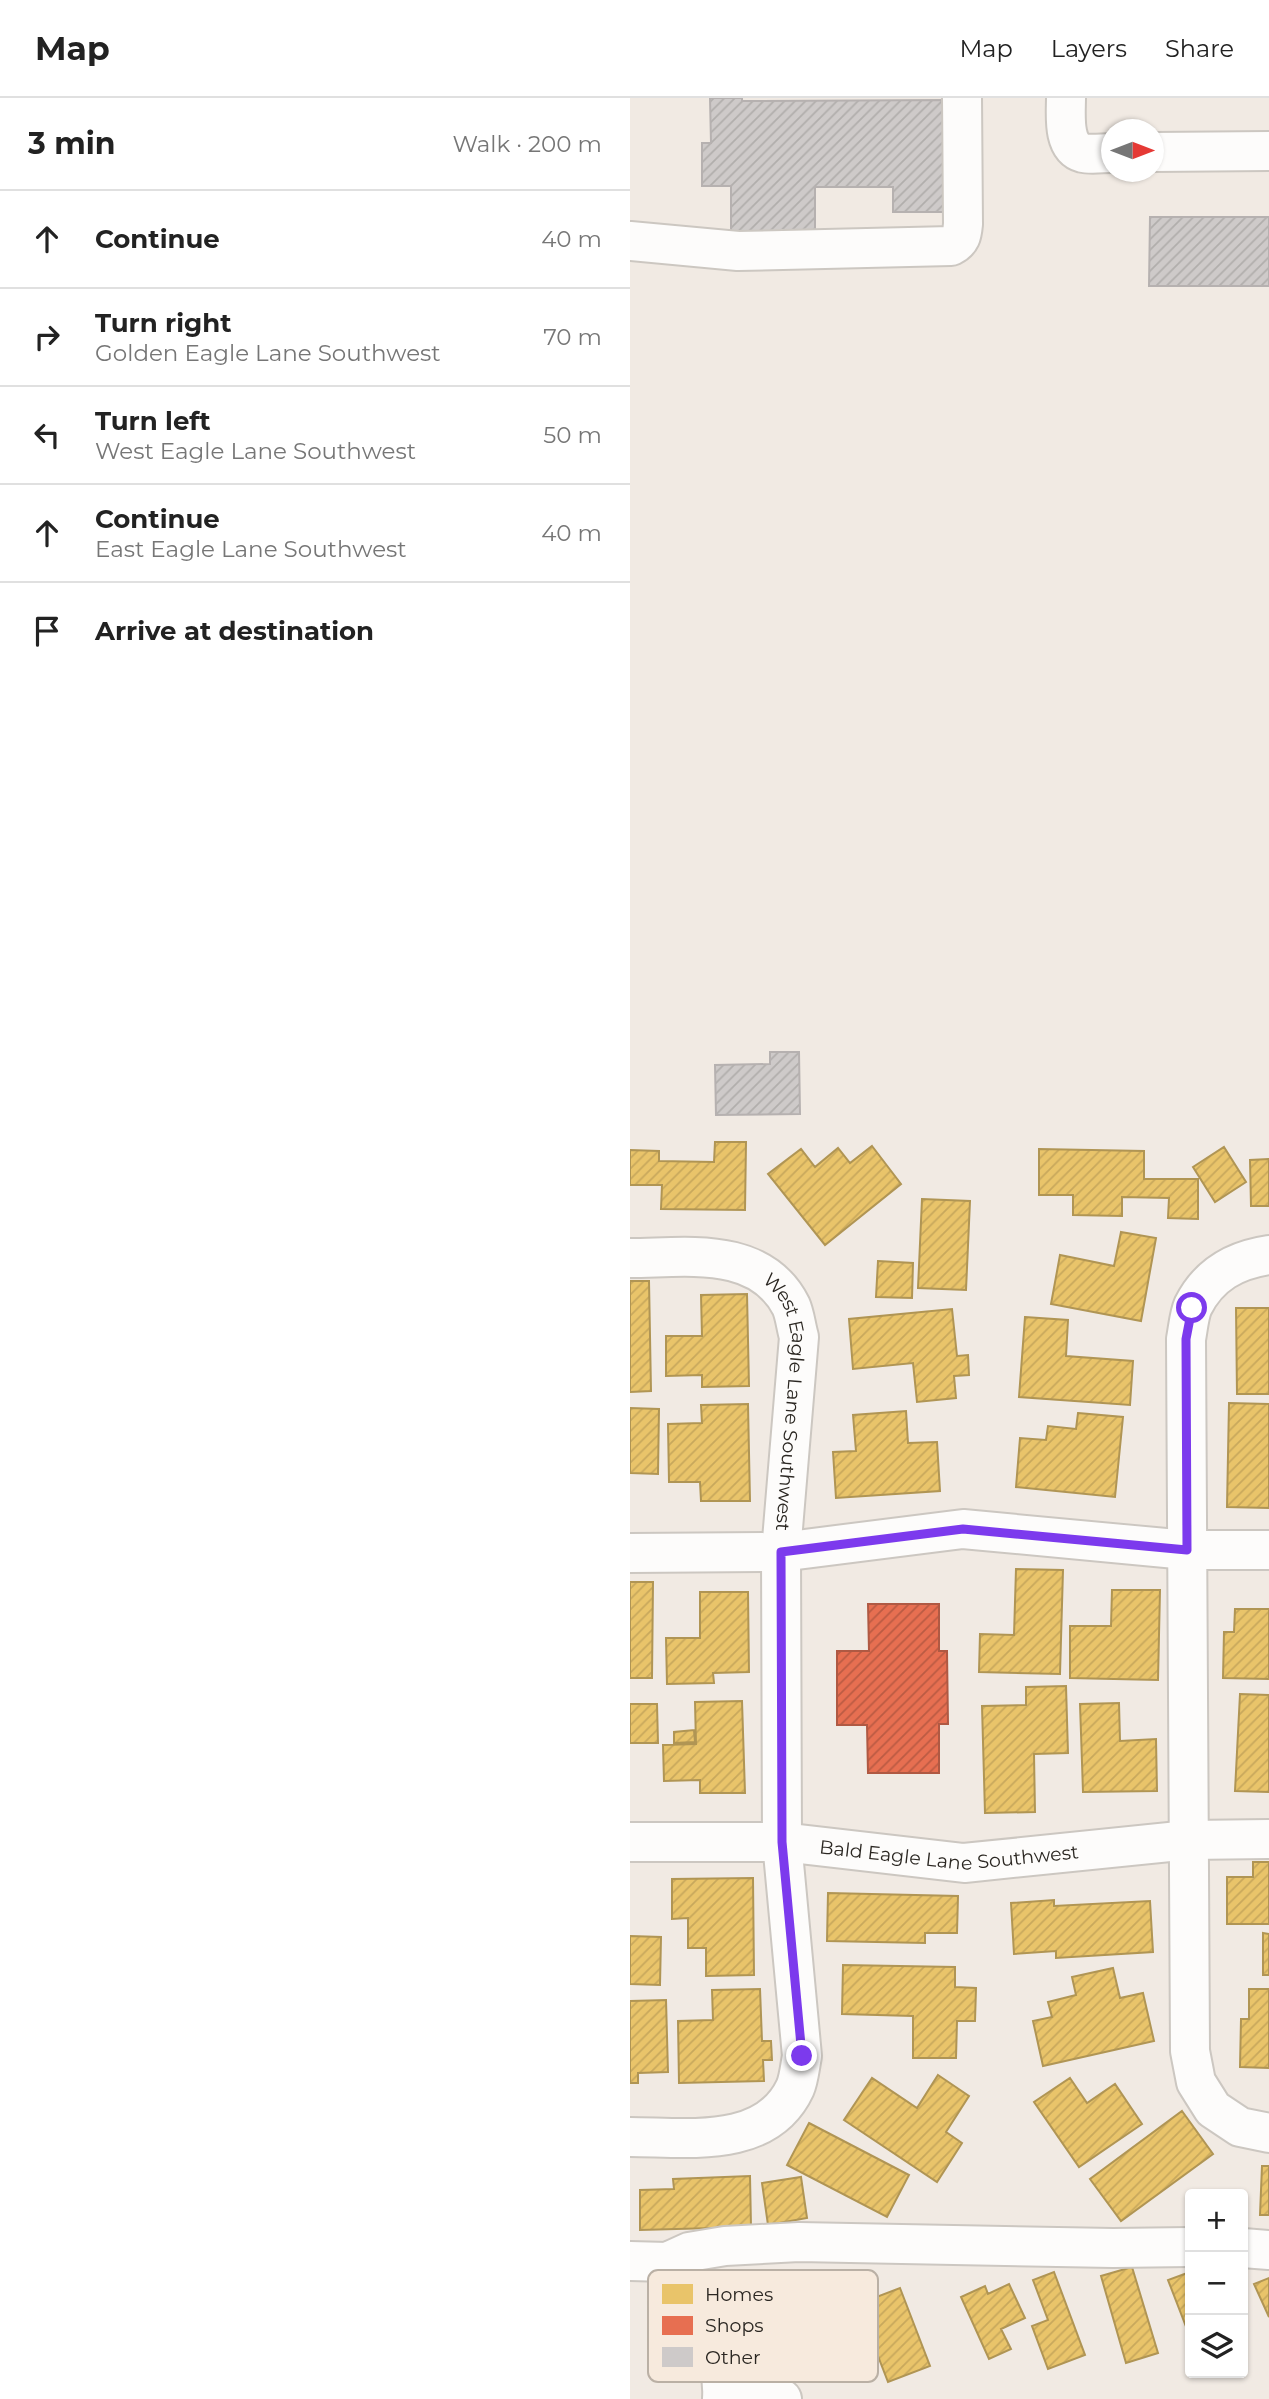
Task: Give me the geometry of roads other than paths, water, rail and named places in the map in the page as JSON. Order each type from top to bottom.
[{"type":"lane","points":[[630,241],[738,251],[951,246],[958,242],[962,235],[963,224],[962,98]]},
{"type":"lane","points":[[1066,98],[1066,123],[1073,145],[1083,153],[1101,153]]},
{"type":"lane","points":[[1164,152],[1269,151]]},
{"type":"lane","points":[[1269,1255],[1235,1263],[1209,1281],[1192,1308],[1186,1339],[1190,2051],[1196,2082],[1213,2109],[1240,2127],[1269,2133]]},
{"type":"lane","name":"West Eagle Lane Southwest","points":[[630,1258],[715,1258],[746,1263],[773,1280],[792,1307],[799,1337],[781,1552],[782,1842],[802,2056],[795,2087],[777,2113],[750,2131],[719,2137],[630,2137]]},
{"type":"lane","points":[[630,1553],[781,1552],[963,1529],[1187,1550],[1269,1550]]},
{"type":"lane","name":"Bald Eagle Lane Southwest","points":[[630,1842],[782,1842],[964,1863],[1189,1840],[1269,1839]]},
{"type":"lane","points":[[648,2261],[725,2246],[799,2242],[1185,2247]]},
{"type":"lane","points":[[1248,2248],[1269,2250]]},
{"type":"lane","points":[[722,2392],[736,2386],[782,2399]]}]
